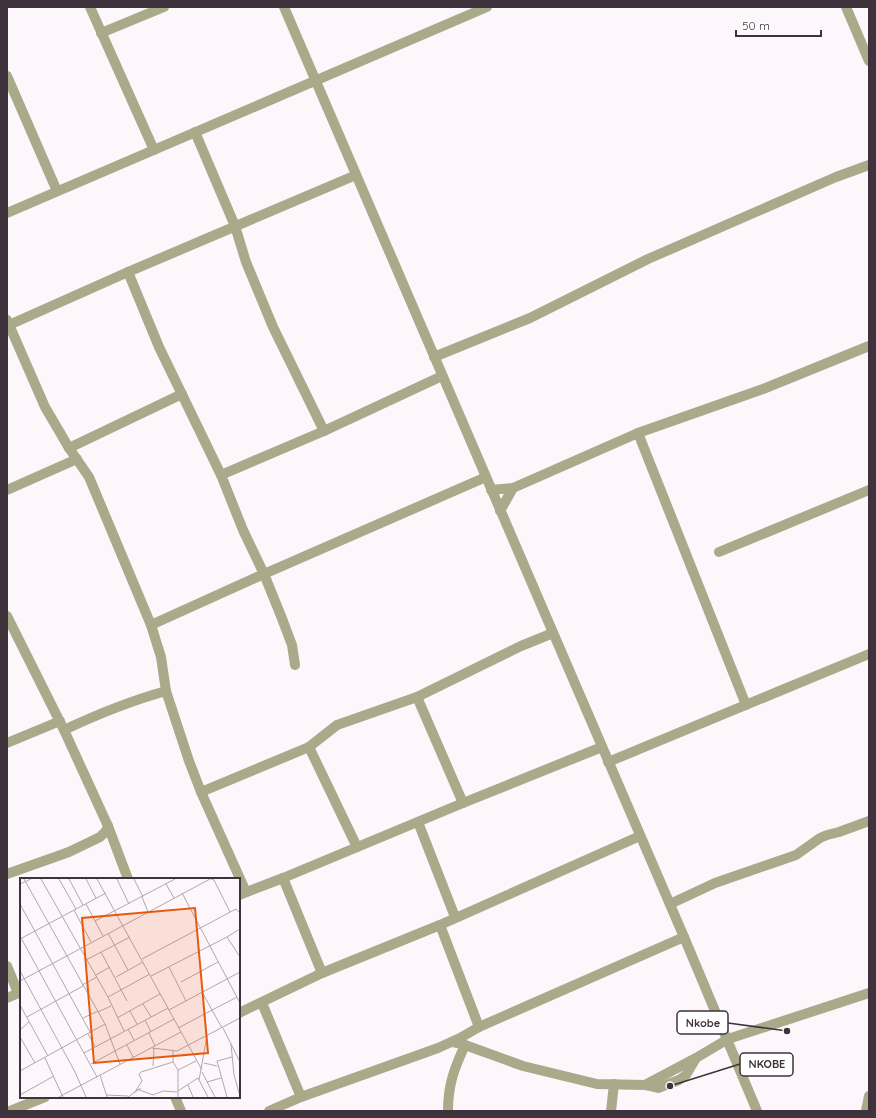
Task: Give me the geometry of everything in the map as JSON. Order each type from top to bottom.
[{"type":"street","points":[[90,7],[154,150]]},
{"type":"street","points":[[101,33],[164,7]]},
{"type":"street","points":[[284,7],[728,1039],[757,1111]]},
{"type":"street","points":[[7,213],[486,7]]},
{"type":"street","points":[[846,7],[869,61]]},
{"type":"street","points":[[7,76],[58,191]]},
{"type":"street","points":[[195,132],[235,226],[246,262],[273,327],[324,431]]},
{"type":"street","points":[[434,357],[530,318],[648,259],[869,165]]},
{"type":"street","points":[[236,878],[201,792],[166,691],[162,657],[151,625],[89,477],[69,448],[45,407],[8,323],[356,175]]},
{"type":"street","points":[[128,272],[159,347],[221,475],[242,530],[264,574],[282,616],[292,645],[295,665]]},
{"type":"street","points":[[491,490],[513,488],[638,433],[763,389],[869,346]]},
{"type":"street","points":[[221,475],[324,431],[442,376]]},
{"type":"street","points":[[69,448],[182,394]]},
{"type":"street","points":[[638,433],[746,705]]},
{"type":"street","points":[[7,490],[77,459]]},
{"type":"street","points":[[151,625],[486,477]]},
{"type":"street","points":[[500,511],[513,488]]},
{"type":"street","points":[[719,552],[869,490]]},
{"type":"street","points":[[7,616],[62,725],[108,826],[128,878]]},
{"type":"street","points":[[201,792],[309,746],[337,725],[417,697],[521,646],[553,633]]},
{"type":"street","points":[[608,762],[869,654]]},
{"type":"street","points":[[7,743],[102,712],[142,697],[166,691]]},
{"type":"street","points":[[417,697],[463,803]]},
{"type":"street","points":[[309,746],[357,847]]},
{"type":"street","points":[[243,894],[602,747]]},
{"type":"street","points":[[670,904],[715,883],[796,855],[820,838],[869,821]]},
{"type":"street","points":[[418,822],[456,917]]},
{"type":"street","points":[[7,874],[68,852],[100,837],[106,831],[108,826]]},
{"type":"street","points":[[240,1013],[322,973],[440,924],[640,836]]},
{"type":"street","points":[[283,878],[322,973]]},
{"type":"street","points":[[440,924],[479,1027]]},
{"type":"street","points":[[270,1111],[302,1097],[438,1048],[479,1027],[684,938]]},
{"type":"street","points":[[7,966],[19,992],[7,998]]},
{"type":"street","points":[[452,1042],[465,1045],[523,1066],[597,1084],[646,1085],[728,1039],[869,993]]},
{"type":"street","points":[[262,1003],[302,1097]]},
{"type":"street","points":[[448,1111],[448,1098],[452,1075],[465,1045]]},
{"type":"street","points":[[611,1111],[614,1084]]},
{"type":"street","points":[[866,1111],[869,1096]]},
{"type":"street","points":[[10,1111],[42,1098]]},
{"type":"street","points":[[175,1098],[181,1111]]},
{"type":"place","name":"Nkobe","points":[[787,1031]]},
{"type":"place","name":"NKOBE","points":[[670,1086]]}]
